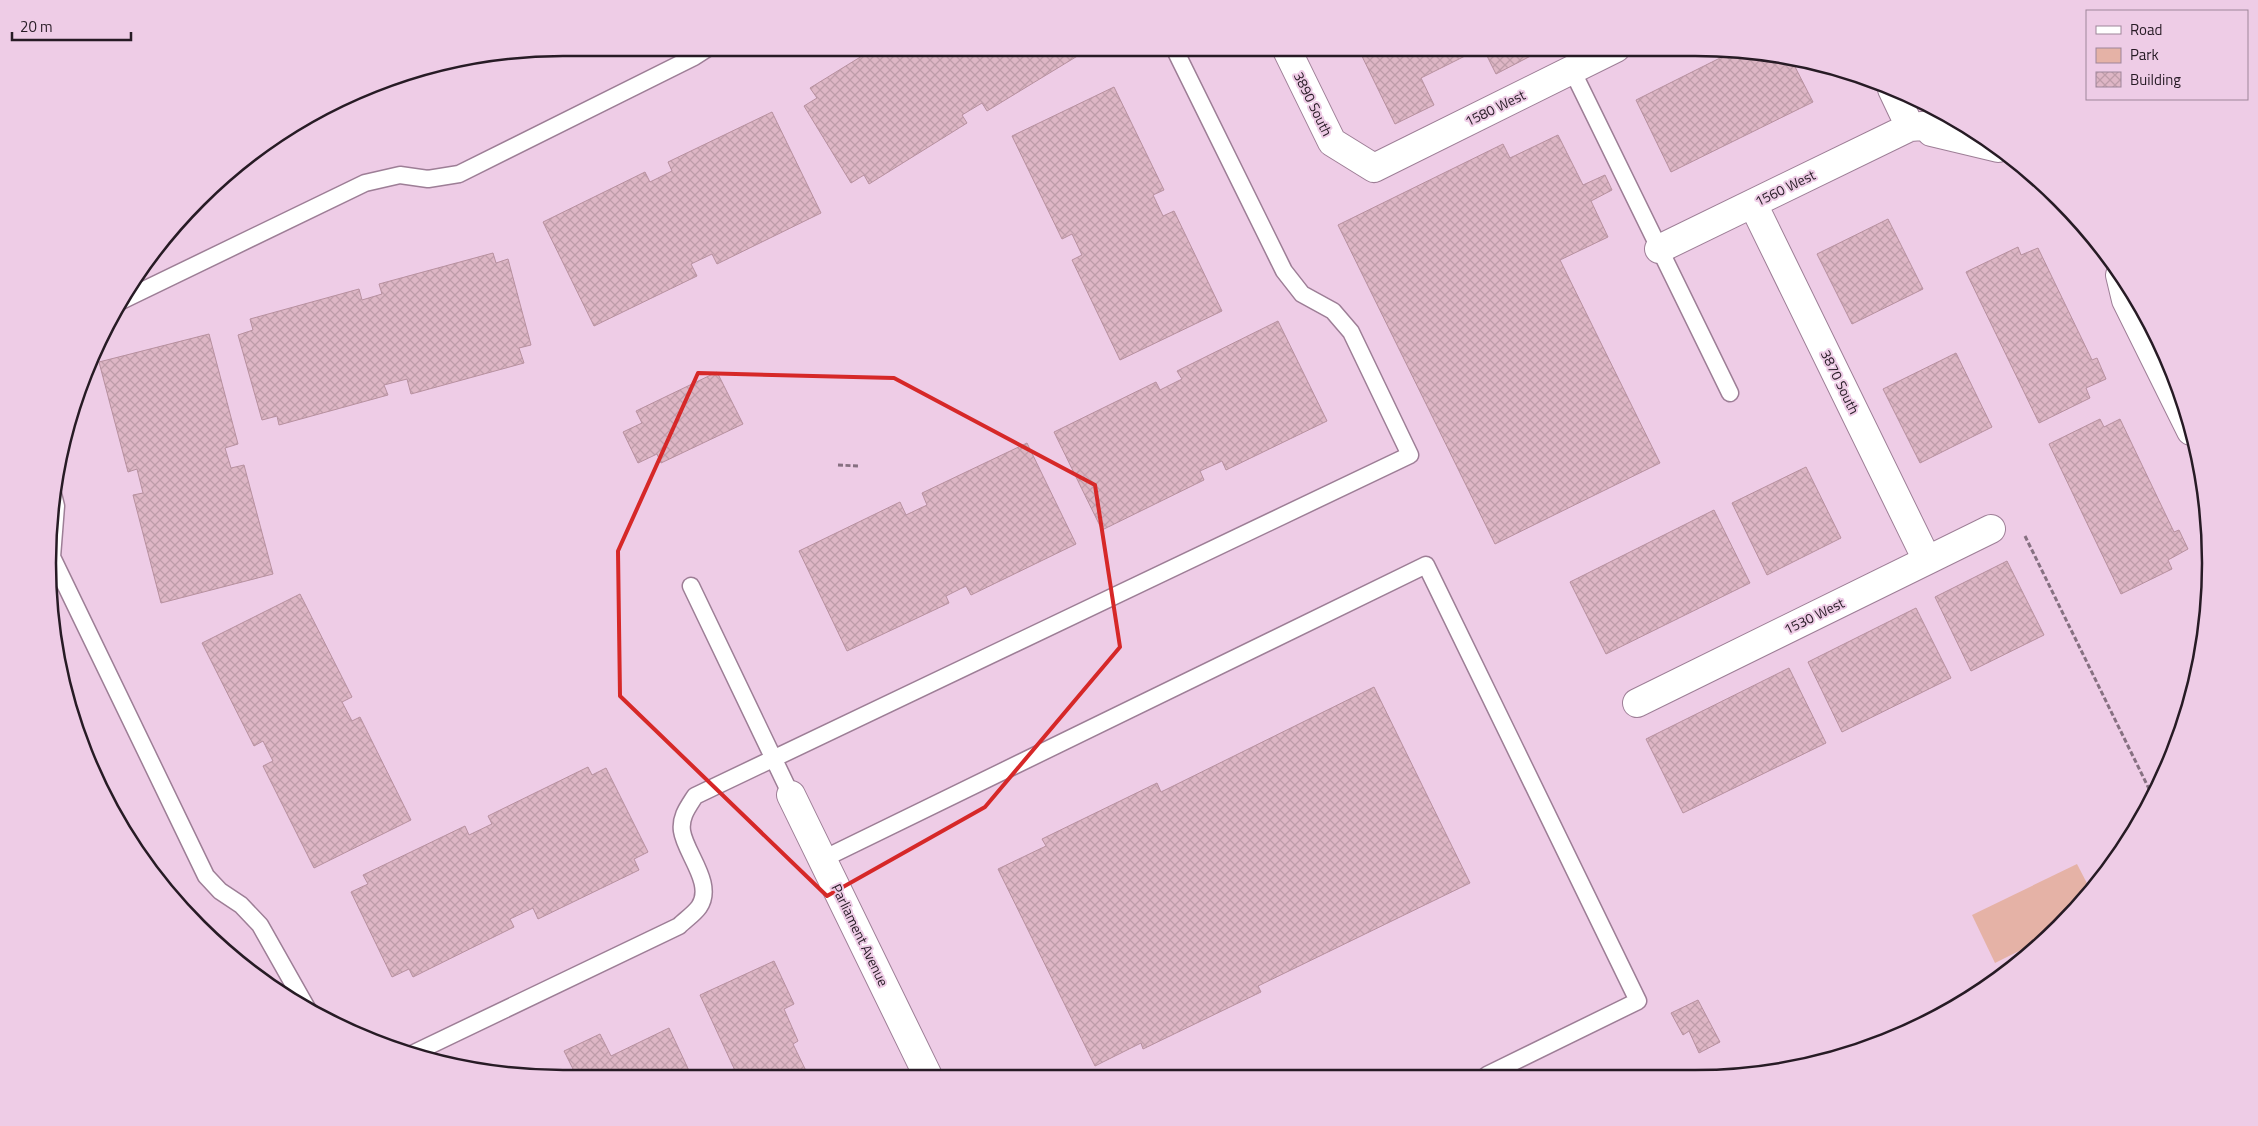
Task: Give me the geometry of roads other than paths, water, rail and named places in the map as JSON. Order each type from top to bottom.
[{"type":"street","name":"3890 South","points":[[1290,56],[1332,142],[1374,168]]},
{"type":"street","name":"1580 West","points":[[1374,168],[1600,56]]},
{"type":"street","points":[[1896,98],[1910,127]]},
{"type":"street","points":[[1910,127],[1948,124]]},
{"type":"street","name":"1560 West","points":[[1659,249],[1910,127]]},
{"type":"street","points":[[1910,127],[1979,143]]},
{"type":"street","name":"3870 South","points":[[1753,204],[1927,560]]},
{"type":"street","points":[[2125,295],[2174,398]]},
{"type":"street","name":"1530 West","points":[[1637,703],[1991,529]]},
{"type":"street","name":"Parliament Avenue","points":[[791,794],[925,1070]]},
{"type":"lane","points":[[133,295],[365,183],[400,175],[428,179],[459,174],[696,56]]},
{"type":"lane","points":[[422,1049],[679,926],[699,907],[703,893],[699,869],[682,832],[684,813],[695,796],[1410,454],[1351,332],[1333,311],[1302,294],[1284,271],[1178,56]]},
{"type":"lane","points":[[1572,70],[1730,393]]},
{"type":"lane","points":[[56,565],[206,876],[220,891],[241,905],[260,925],[300,996]]},
{"type":"lane","points":[[823,859],[1426,565],[1638,1002],[1497,1070]]},
{"type":"lane","points":[[690,586],[791,794]]}]
